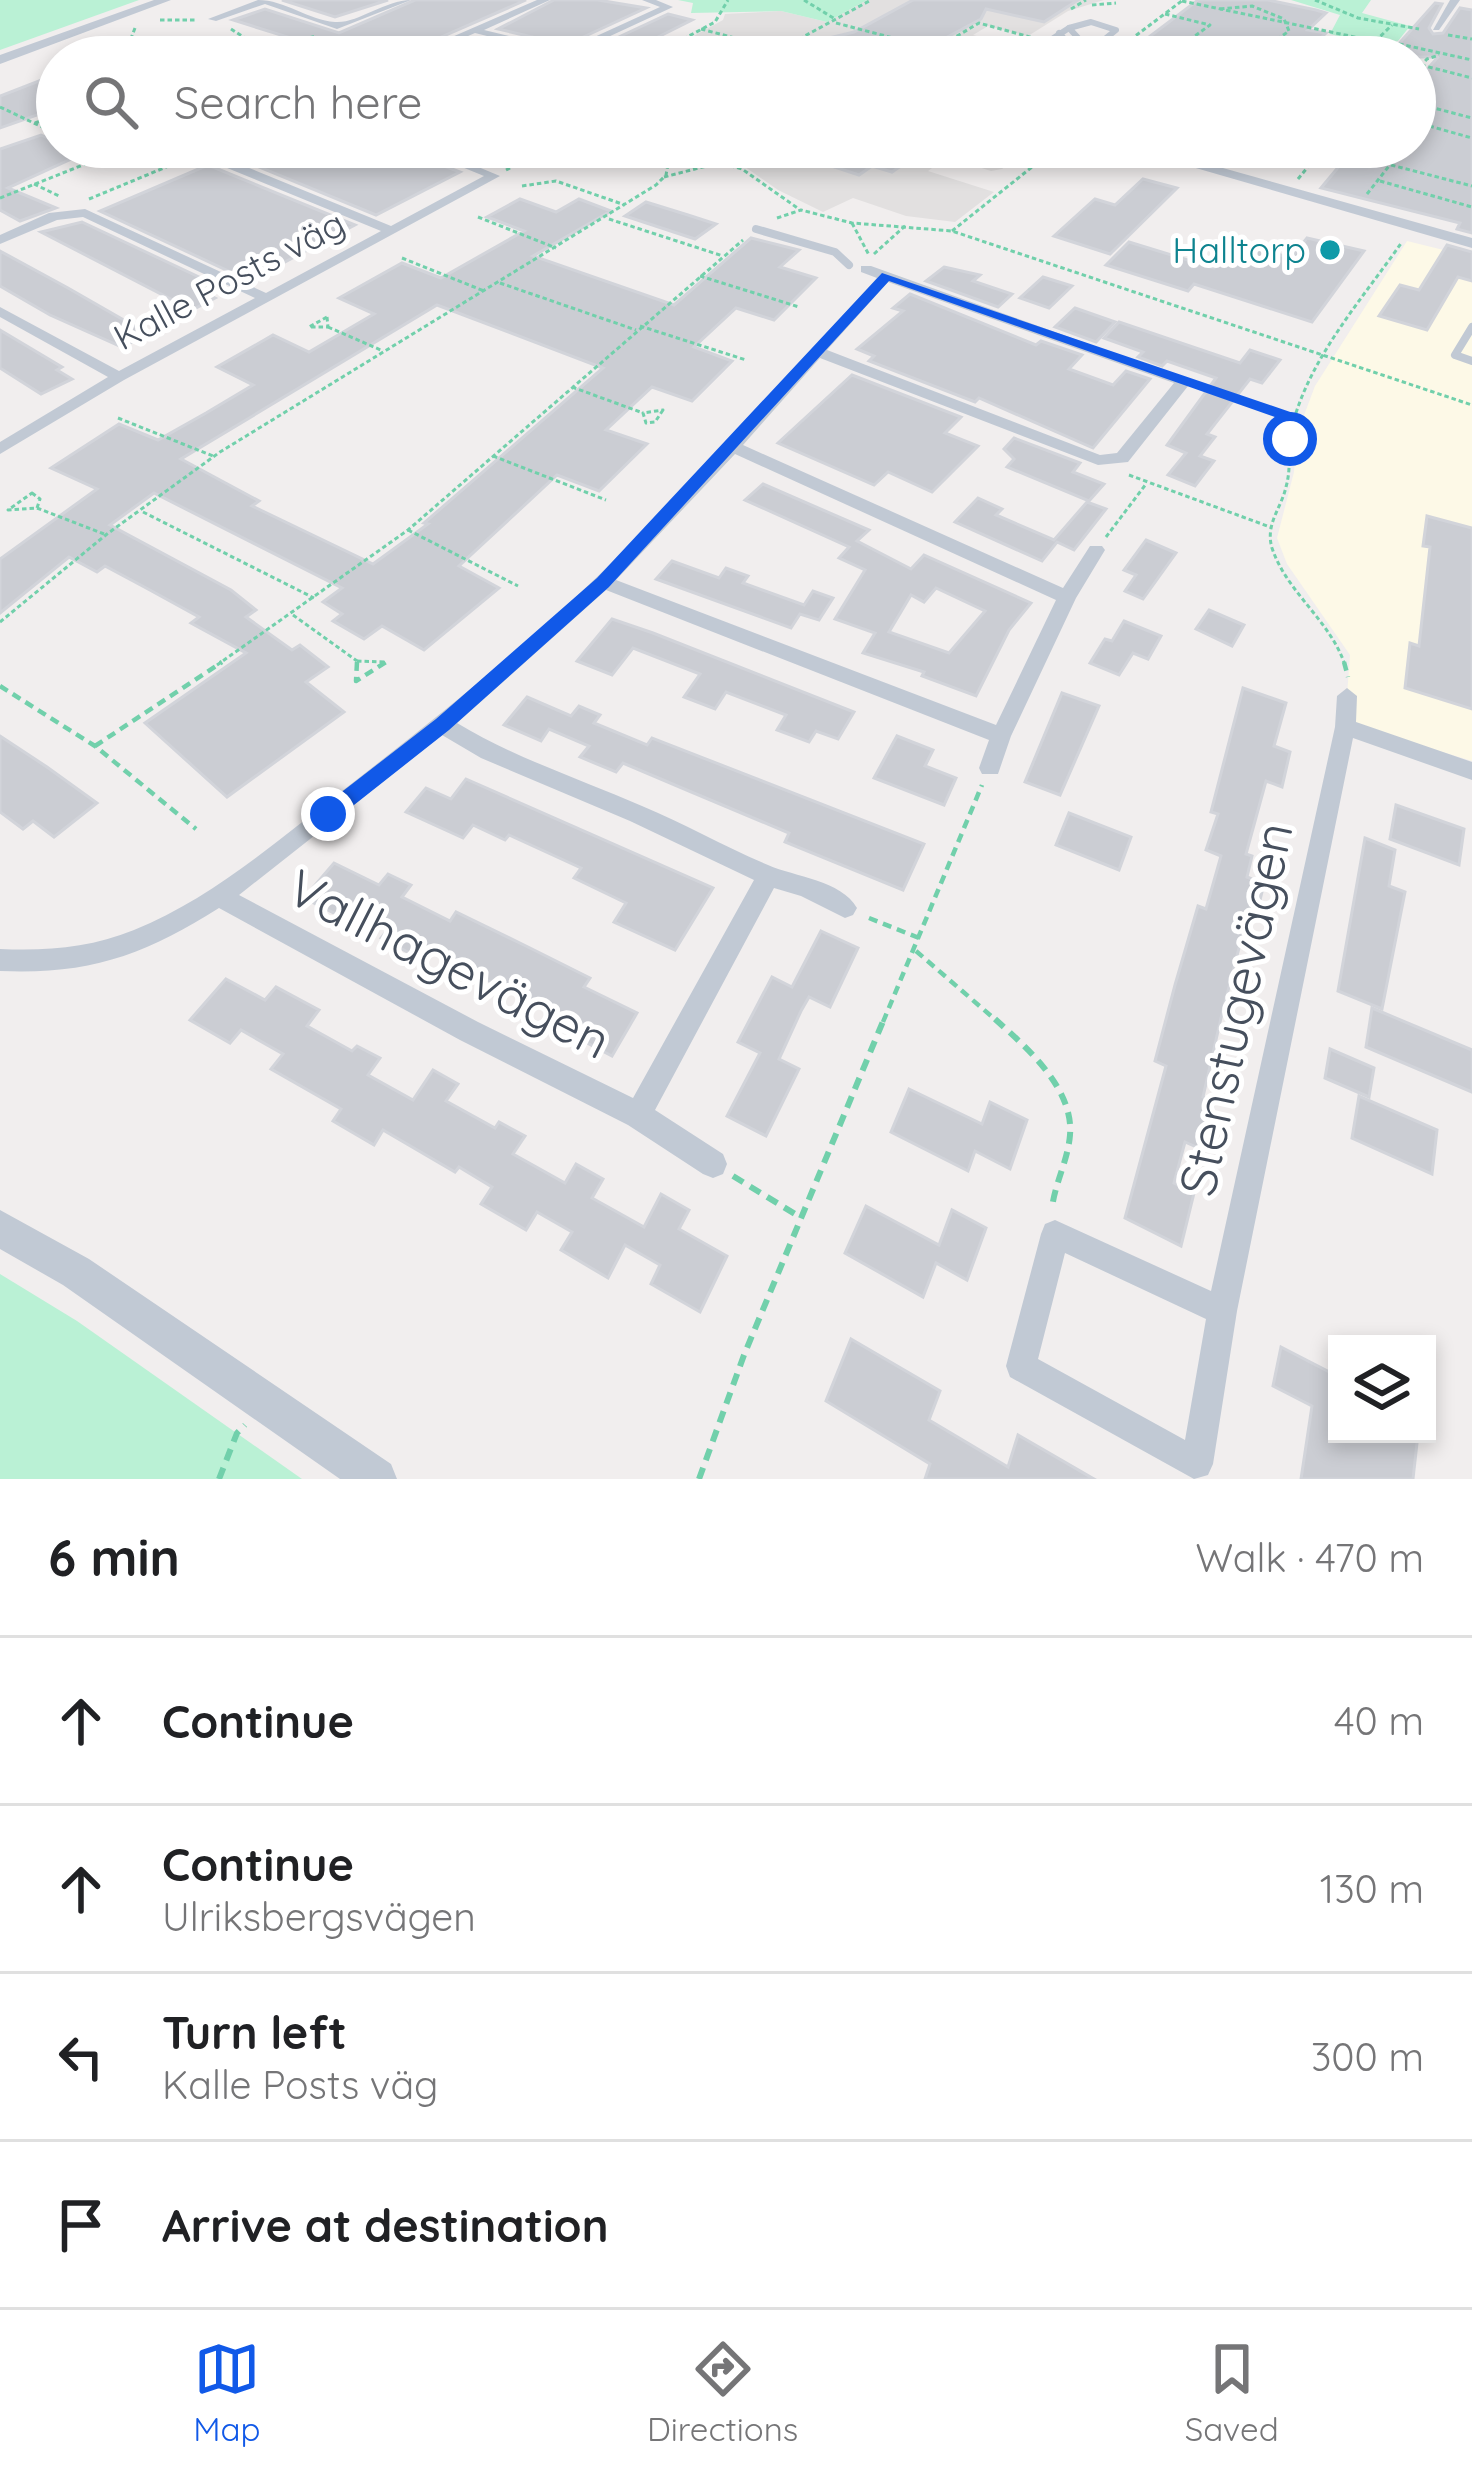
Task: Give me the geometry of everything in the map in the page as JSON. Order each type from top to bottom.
[{"type":"street","points":[[66,36],[165,0]]},
{"type":"street","points":[[213,19],[266,0],[332,29],[406,0]]},
{"type":"street","points":[[460,36],[545,0]]},
{"type":"street","points":[[604,36],[668,7],[647,0]]},
{"type":"street","points":[[1432,30],[1455,0]]},
{"type":"street","points":[[474,30],[498,36]]},
{"type":"street","points":[[0,60],[36,47]]},
{"type":"street","points":[[238,168],[391,231]]},
{"type":"street","points":[[483,168],[498,173]]},
{"type":"street","points":[[1206,168],[1472,243]]},
{"type":"street","name":"Kalle Posts väg","points":[[0,449],[119,377],[498,173]]},
{"type":"street","points":[[0,240],[54,216],[85,213],[266,298]]},
{"type":"street","points":[[0,960],[60,960],[114,947],[168,926],[219,896],[442,724],[603,583],[817,352],[874,267],[1209,388]]},
{"type":"street","points":[[0,311],[119,377]]},
{"type":"street","points":[[817,352],[1098,460],[1122,458],[1184,381]]},
{"type":"street","points":[[732,446],[1067,597]]},
{"type":"street","points":[[991,768],[1001,736],[1067,597],[1096,550]]},
{"type":"street","points":[[603,583],[1001,736]]},
{"type":"street","name":"Stenstugevägen","points":[[1222,1311],[1055,1234],[1021,1366],[1197,1464],[1222,1311],[1345,727],[1347,696]]},
{"type":"street","points":[[442,724],[488,752],[638,814],[768,876],[807,886],[845,908]]},
{"type":"street","points":[[1345,727],[1472,771]]},
{"type":"street","name":"Vallhagevägen","points":[[638,1114],[768,876]]},
{"type":"street","name":"Vallhagevägen","points":[[219,896],[278,932],[638,1114],[713,1163]]},
{"type":"street","points":[[0,1228],[76,1272],[376,1479]]},
{"type":"lane","points":[[1056,36],[1082,21],[1116,30],[1108,36]]},
{"type":"lane","points":[[1068,27],[1074,36]]},
{"type":"lane","points":[[1059,33],[1063,36]]},
{"type":"lane","points":[[756,229],[835,252],[849,266]]},
{"type":"lane","points":[[1472,327],[1455,356],[1472,361]]},
{"type":"path","points":[[687,36],[718,20],[728,0]]},
{"type":"path","points":[[804,0],[836,21],[889,36]]},
{"type":"path","points":[[807,36],[871,0]]},
{"type":"path","points":[[1071,9],[1086,0]]},
{"type":"path","points":[[1098,15],[1119,0]]},
{"type":"path","points":[[1315,0],[1347,15],[1472,38]]},
{"type":"path","points":[[1136,36],[1182,1],[1354,36]]},
{"type":"path","points":[[1220,10],[1236,5],[1264,8],[1287,24],[1289,32],[1284,36]]},
{"type":"path","points":[[1165,14],[1209,24],[1193,36]]},
{"type":"path","points":[[130,36],[139,22]]},
{"type":"path","points":[[957,36],[979,23],[1031,36]]},
{"type":"path","points":[[1380,36],[1392,25]]},
{"type":"path","points":[[310,36],[332,29]]},
{"type":"path","points":[[700,29],[726,36]]},
{"type":"path","points":[[1436,52],[1472,60]]},
{"type":"path","points":[[1436,56],[1442,53]]},
{"type":"path","points":[[1436,69],[1472,78]]},
{"type":"path","points":[[0,107],[35,123]]},
{"type":"path","points":[[1436,109],[1472,118]]},
{"type":"path","points":[[1436,127],[1471,136]]},
{"type":"path","points":[[0,198],[74,168]]},
{"type":"path","points":[[34,184],[75,204],[162,168]]},
{"type":"path","points":[[498,173],[508,168]]},
{"type":"path","points":[[664,177],[665,168]]},
{"type":"path","points":[[0,622],[106,535],[214,456],[606,218],[664,177],[701,168]]},
{"type":"path","points":[[735,168],[801,210],[852,223],[952,232],[1472,405]]},
{"type":"path","points":[[952,232],[1031,168]]},
{"type":"path","points":[[1362,199],[1387,168]]},
{"type":"path","points":[[1405,168],[1472,186]]},
{"type":"path","points":[[1378,180],[1471,205]]},
{"type":"path","points":[[522,186],[556,181],[625,205]]},
{"type":"path","points":[[95,746],[292,615],[408,530],[756,229],[801,210]]},
{"type":"path","points":[[478,217],[556,248]]},
{"type":"path","points":[[606,218],[723,256]]},
{"type":"path","points":[[852,223],[874,267],[906,225]]},
{"type":"path","points":[[1347,696],[1348,672],[1340,650],[1285,573],[1269,540],[1270,527],[1286,487],[1293,418],[1325,354],[1405,237]]},
{"type":"path","points":[[402,258],[484,291]]},
{"type":"path","points":[[700,276],[799,307]]},
{"type":"path","points":[[499,282],[746,360]]},
{"type":"path","points":[[328,327],[383,352]]},
{"type":"path","points":[[572,387],[643,412]]},
{"type":"path","points":[[1209,388],[1293,418]]},
{"type":"path","points":[[118,418],[214,456]]},
{"type":"path","points":[[493,456],[607,500]]},
{"type":"path","points":[[1118,467],[1147,484],[1270,527]]},
{"type":"path","points":[[1096,550],[1147,484]]},
{"type":"path","points":[[37,508],[40,499],[32,493],[8,510],[37,508],[106,535]]},
{"type":"path","points":[[140,511],[314,598]]},
{"type":"path","points":[[408,530],[518,586]]},
{"type":"path","points":[[292,615],[357,661],[386,662],[359,682],[357,661]]},
{"type":"path","points":[[0,686],[95,746],[196,829]]},
{"type":"path","points":[[699,1479],[744,1354],[916,950],[955,843],[991,768]]},
{"type":"path","points":[[845,908],[919,938]]},
{"type":"path","points":[[916,950],[1045,1068],[1061,1093],[1071,1130],[1051,1204]]},
{"type":"path","points":[[713,1163],[802,1218]]},
{"type":"path","points":[[219,1479],[237,1433],[268,1404]]},
{"type":"shaded area","points":[[867,0],[1104,0],[1068,11],[1028,36],[988,26],[973,35],[977,36],[694,36],[723,20],[725,14],[781,11],[827,22]]},
{"type":"shaded area","points":[[747,168],[932,168],[928,171],[994,192],[955,222],[906,216],[853,198],[823,212]]},
{"type":"shaded area","points":[[1407,241],[1472,257],[1472,761],[1345,722],[1350,655],[1287,564],[1277,538],[1294,472],[1297,434],[1315,386]]},
{"type":"green space","points":[[0,0],[139,0],[36,36],[0,50]]},
{"type":"green space","points":[[678,0],[867,0],[827,22],[781,11],[691,13],[693,3]]},
{"type":"green space","points":[[1291,0],[1371,0],[1362,13],[1410,26],[1402,36],[1330,34],[1340,15]]},
{"type":"green space","points":[[0,1274],[77,1321],[302,1479],[0,1479]]},
{"type":"building","points":[[282,0],[388,0],[335,17]]},
{"type":"building","points":[[415,0],[526,0],[444,36],[284,36],[233,20],[265,9],[339,33]]},
{"type":"building","points":[[554,0],[598,0],[646,8],[585,36],[528,36],[498,29]]},
{"type":"building","points":[[913,0],[1078,0],[1044,22],[986,9],[981,19],[949,36],[838,36]]},
{"type":"building","points":[[1198,0],[1268,0],[1326,13],[1308,30],[1326,33],[1323,36],[1150,36]]},
{"type":"building","points":[[1435,3],[1442,4],[1429,28],[1433,34],[1443,33],[1460,8],[1472,10],[1472,233],[1457,229],[1460,223],[1321,188],[1338,168],[1436,168],[1436,36],[1406,36]]},
{"type":"building","points":[[668,14],[692,20],[660,36],[621,36]]},
{"type":"building","points":[[36,82],[36,115],[0,128],[0,96]]},
{"type":"building","points":[[36,137],[36,168],[52,168],[8,188],[56,208],[20,221],[0,210],[0,149]]},
{"type":"building","points":[[201,168],[215,168],[355,225],[264,273],[253,267],[237,275],[100,211]]},
{"type":"building","points":[[262,168],[449,168],[460,172],[376,215]]},
{"type":"building","points":[[838,168],[869,168],[859,175]]},
{"type":"building","points":[[1143,179],[1177,188],[1110,254],[1054,236],[1095,199],[1115,205]]},
{"type":"building","points":[[520,199],[556,212],[579,199],[611,211],[533,256],[674,305],[751,238],[799,250],[780,267],[816,278],[774,320],[736,308],[694,347],[732,361],[692,401],[652,387],[606,430],[647,444],[599,491],[557,475],[459,566],[499,588],[424,650],[382,626],[364,639],[333,621],[342,614],[323,602],[342,588],[154,493],[110,525],[231,590],[256,610],[246,617],[292,650],[300,645],[328,667],[306,682],[344,712],[227,797],[145,723],[246,653],[191,623],[199,617],[148,589],[105,566],[97,572],[69,557],[0,613],[0,559],[97,489],[51,468],[119,424],[158,440],[206,413],[253,385],[217,367],[273,335],[309,352],[374,314],[339,298],[402,263],[441,278],[524,231],[487,217]],"holes":[[[437,305],[603,368],[424,523],[428,524],[373,564],[252,506],[259,501],[181,459]]]},
{"type":"building","points":[[646,202],[716,224],[695,239],[625,216]]},
{"type":"building","points":[[82,222],[216,285],[203,292],[215,298],[192,310],[41,232]]},
{"type":"building","name":"Halltorp","points":[[1307,238],[1364,251],[1312,322],[1194,284],[1188,291],[1106,265],[1129,242],[1214,268],[1237,242],[1291,258]]},
{"type":"building","points":[[1447,245],[1472,252],[1472,281],[1458,277],[1427,330],[1379,316],[1400,285],[1419,290]]},
{"type":"building","points":[[0,251],[148,334],[122,347],[50,315],[0,286]]},
{"type":"building","points":[[944,267],[980,275],[973,281],[1012,294],[998,307],[926,281]]},
{"type":"building","points":[[1043,277],[1072,286],[1049,308],[1020,298]]},
{"type":"building","points":[[910,294],[1036,345],[1041,341],[1082,355],[1069,369],[1113,385],[1126,371],[1150,379],[1093,448],[979,398],[975,402],[869,361],[874,356],[857,349],[903,311],[893,308]]},
{"type":"building","points":[[1075,308],[1115,322],[1096,342],[1055,327]]},
{"type":"building","points":[[1119,322],[1240,363],[1250,350],[1280,360],[1262,383],[1250,379],[1207,434],[1215,437],[1200,456],[1214,461],[1195,486],[1168,475],[1186,453],[1167,445],[1216,378],[1167,361],[1162,366],[1138,357],[1143,352],[1104,338]]},
{"type":"building","points":[[0,330],[62,367],[57,370],[72,379],[41,394],[0,368]]},
{"type":"building","points":[[852,375],[961,417],[945,433],[978,446],[932,492],[888,472],[874,485],[778,443]]},
{"type":"building","points":[[1014,438],[1080,463],[1073,472],[1104,484],[1089,501],[1007,467],[1014,459],[1004,449]]},
{"type":"building","points":[[763,484],[869,530],[857,541],[911,569],[924,555],[1031,603],[1009,630],[976,696],[922,676],[924,672],[863,653],[875,633],[835,619],[865,570],[839,558],[849,547],[745,500]],"holes":[[[936,588],[985,611],[949,653],[889,632],[911,595],[924,602]]]},
{"type":"building","points":[[978,498],[1002,509],[996,515],[1054,540],[1087,502],[1106,509],[1074,550],[1057,542],[1042,561],[955,522]]},
{"type":"building","points":[[1427,516],[1472,528],[1472,709],[1405,688],[1410,643],[1419,646],[1430,547],[1423,546]]},
{"type":"building","points":[[1146,540],[1176,553],[1143,599],[1125,591],[1136,575],[1124,570]]},
{"type":"building","points":[[672,561],[719,578],[726,568],[748,576],[743,583],[804,605],[813,591],[833,598],[819,620],[800,614],[791,628],[656,579]]},
{"type":"building","points":[[1209,610],[1244,625],[1232,646],[1196,629]]},
{"type":"building","points":[[612,619],[854,712],[838,739],[816,731],[809,742],[777,730],[786,715],[726,692],[715,709],[684,697],[700,674],[633,648],[612,675],[577,661]]},
{"type":"building","points":[[1124,621],[1161,636],[1148,659],[1133,653],[1119,675],[1090,663]]},
{"type":"building","points":[[1243,688],[1286,703],[1274,746],[1290,752],[1282,787],[1266,781],[1246,854],[1252,856],[1247,877],[1264,884],[1255,920],[1247,917],[1221,1018],[1203,1097],[1214,1102],[1203,1150],[1185,1142],[1174,1183],[1194,1193],[1181,1246],[1125,1218],[1166,1066],[1155,1061],[1175,985],[1198,906],[1206,909],[1221,856],[1206,850],[1218,814],[1211,812]]},
{"type":"building","points":[[1062,693],[1099,706],[1060,795],[1025,782]]},
{"type":"building","points":[[527,697],[571,716],[579,706],[600,715],[594,723],[647,745],[652,738],[924,844],[903,890],[785,842],[789,833],[623,763],[616,772],[580,757],[589,746],[549,729],[541,741],[504,725]]},
{"type":"building","points":[[0,736],[97,803],[54,837],[33,821],[23,829],[0,812]]},
{"type":"building","points":[[897,736],[933,750],[925,766],[956,778],[944,805],[874,778]]},
{"type":"building","points":[[466,779],[713,888],[675,950],[614,922],[626,903],[574,878],[581,868],[509,835],[505,840],[473,825],[463,838],[406,812],[426,788],[451,799]]},
{"type":"building","points":[[1396,805],[1464,829],[1459,865],[1390,839]]},
{"type":"building","points":[[1069,813],[1131,837],[1119,870],[1056,845]]},
{"type":"building","points":[[1365,838],[1395,850],[1389,886],[1405,892],[1382,1009],[1338,991]]},
{"type":"building","points":[[334,863],[379,885],[388,874],[411,885],[402,897],[450,921],[456,912],[590,978],[584,987],[637,1013],[612,1056],[568,1033],[574,1024],[426,949],[419,958],[381,938],[390,927],[349,905],[340,916],[304,898]]},
{"type":"building","points":[[821,931],[858,948],[830,1007],[809,997],[801,1011],[779,1059],[799,1069],[766,1136],[727,1116],[760,1053],[738,1042],[772,977],[792,987]]},
{"type":"building","points":[[226,979],[265,1000],[276,987],[319,1010],[307,1026],[352,1051],[357,1046],[380,1058],[368,1075],[413,1100],[433,1070],[458,1084],[446,1101],[495,1128],[499,1122],[525,1136],[513,1154],[565,1183],[576,1164],[603,1179],[592,1198],[644,1227],[661,1194],[689,1210],[679,1229],[727,1256],[700,1312],[651,1284],[660,1265],[625,1245],[608,1278],[561,1250],[572,1232],[537,1212],[526,1230],[481,1204],[492,1187],[459,1167],[455,1172],[383,1130],[374,1145],[333,1121],[341,1109],[271,1069],[283,1054],[241,1030],[230,1043],[190,1020]]},
{"type":"building","points":[[1372,1008],[1472,1050],[1472,1092],[1366,1047]]},
{"type":"building","points":[[1330,1049],[1374,1068],[1369,1097],[1325,1078]]},
{"type":"building","points":[[909,1089],[982,1124],[990,1102],[1027,1120],[1010,1169],[975,1151],[968,1171],[891,1132]]},
{"type":"building","points":[[1359,1096],[1437,1130],[1432,1174],[1352,1138]]},
{"type":"building","points":[[866,1206],[939,1245],[952,1210],[986,1228],[967,1280],[936,1263],[923,1297],[845,1253]]},
{"type":"building","points":[[851,1339],[940,1391],[929,1420],[1008,1467],[1018,1435],[1094,1479],[925,1479],[930,1464],[826,1401]]},
{"type":"building","points":[[1281,1347],[1328,1371],[1328,1443],[1417,1443],[1413,1479],[1301,1479],[1312,1406],[1273,1386]]},
{"type":"place","name":"Halltorp","points":[[1330,250]]},
{"type":"route","points":[[328,814],[442,724],[603,583],[886,276],[1293,418],[1290,439]]}]
